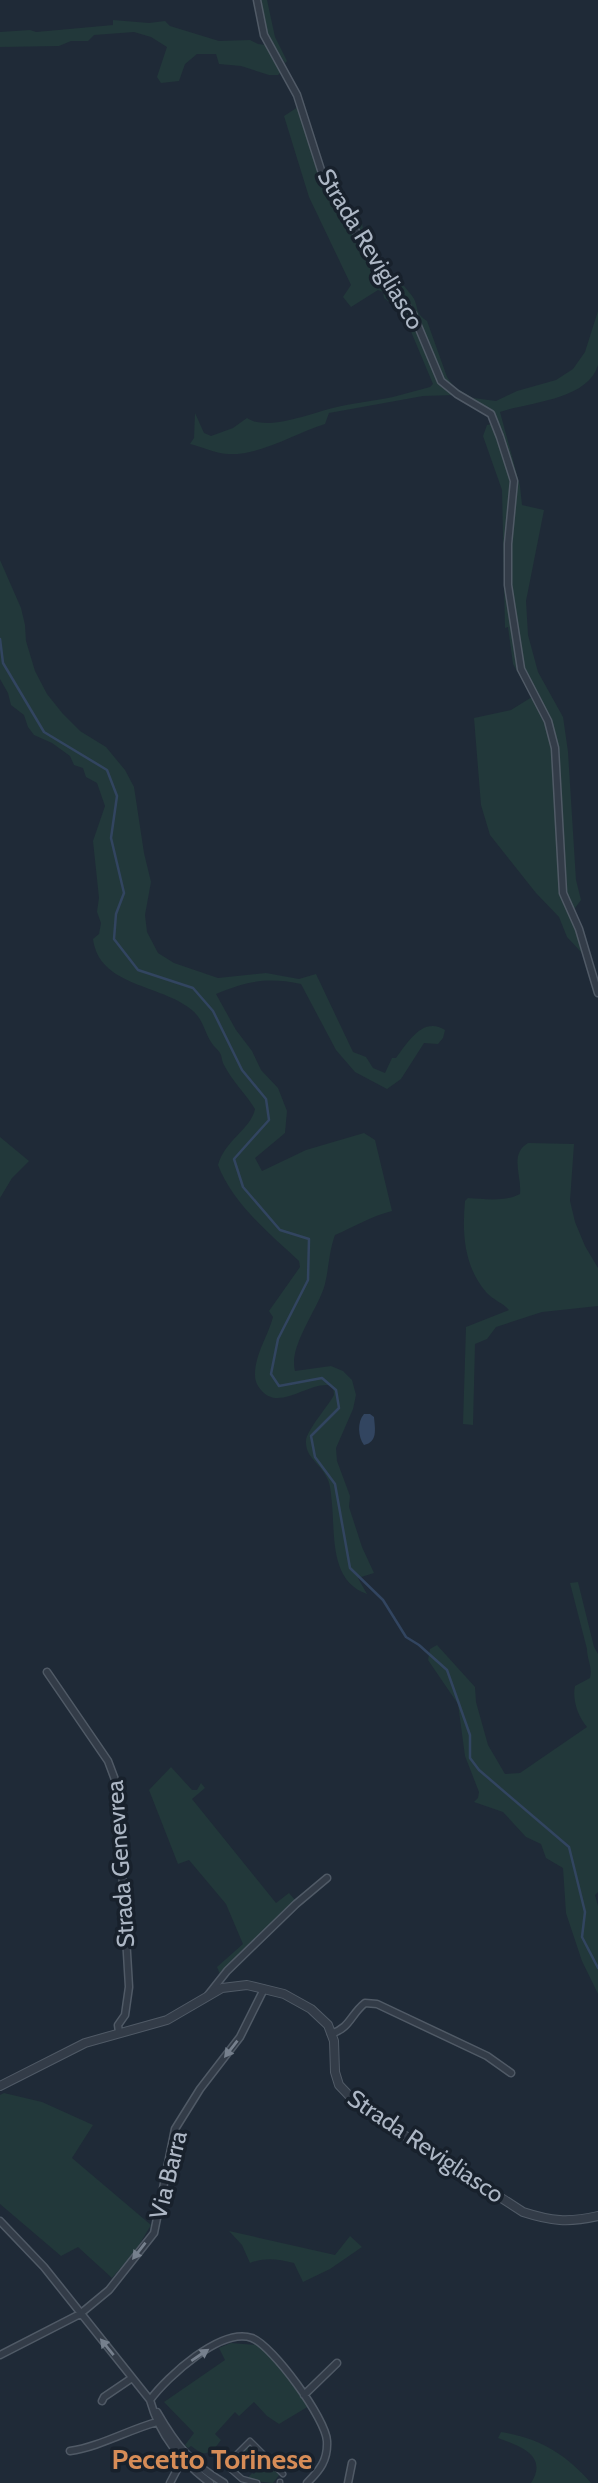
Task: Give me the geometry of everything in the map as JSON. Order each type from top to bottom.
[{"type":"street","name":"Strada Revigliasco","points":[[257,0],[264,35],[297,95],[321,170],[379,272],[413,314],[441,381],[491,414],[514,481],[508,544],[508,585],[520,659],[522,669],[551,729],[555,748],[563,893],[579,929],[598,993]]},
{"type":"street","name":"Strada Genevrea","points":[[47,1672],[108,1760],[117,1785],[129,1987],[125,2015],[118,2025],[119,2032]]},
{"type":"street","points":[[208,1996],[228,1970],[327,1878]]},
{"type":"street","points":[[0,2086],[85,2043],[167,2020],[222,1988],[247,1984],[284,1994],[311,2009],[328,2025],[331,2034],[346,2028],[365,2003],[377,2004],[488,2056],[511,2073]]},
{"type":"street","name":"Via Barra","points":[[0,2355],[80,2314],[109,2290],[154,2233],[175,2129],[200,2089],[240,2037],[264,1989]]},
{"type":"street","name":"Strada Revigliasco","points":[[331,2034],[339,2085],[359,2106],[523,2212],[553,2221],[598,2216]]},
{"type":"street","points":[[0,2221],[44,2267],[132,2378],[186,2456],[224,2483]]},
{"type":"street","points":[[150,2401],[171,2375],[217,2344],[232,2337],[251,2338],[265,2347],[304,2395],[327,2438],[326,2461],[307,2483]]},
{"type":"street","points":[[304,2395],[337,2363]]},
{"type":"street","points":[[102,2401],[132,2378]]},
{"type":"street","points":[[150,2401],[167,2441],[182,2460],[210,2483]]},
{"type":"street","points":[[70,2451],[86,2449],[111,2437],[157,2422]]},
{"type":"street","points":[[257,2483],[242,2479],[226,2465],[250,2441],[282,2474]]},
{"type":"street","points":[[170,2483],[182,2460]]},
{"type":"street","points":[[348,2483],[352,2463]]},
{"type":"green space","points":[[259,0],[267,0],[275,37],[287,61],[285,63],[267,35]]},
{"type":"green space","points":[[113,20],[149,23],[165,21],[170,26],[219,41],[250,40],[266,45],[282,71],[278,75],[269,75],[241,66],[219,64],[216,54],[197,54],[185,64],[179,81],[161,83],[157,77],[167,47],[151,37],[134,32],[94,35],[88,41],[71,41],[59,46],[0,47],[0,32],[36,32],[113,25]]},
{"type":"green space","points":[[298,107],[323,181],[348,225],[361,218],[365,239],[396,285],[404,286],[413,297],[420,314],[427,321],[447,377],[454,387],[473,398],[496,401],[517,391],[556,380],[573,369],[585,352],[598,311],[598,365],[592,377],[570,393],[500,412],[520,486],[522,505],[544,510],[526,601],[528,635],[538,672],[563,717],[568,752],[576,880],[581,900],[575,908],[568,911],[581,945],[581,952],[567,937],[559,917],[536,893],[490,835],[481,805],[474,718],[511,710],[532,697],[513,664],[508,627],[505,628],[502,490],[483,436],[487,425],[492,424],[490,416],[454,395],[423,396],[329,413],[325,424],[240,454],[223,453],[190,444],[194,438],[195,413],[204,433],[211,436],[233,428],[247,418],[266,423],[289,420],[340,406],[393,397],[433,384],[407,322],[397,308],[384,298],[383,292],[378,290],[351,307],[343,297],[351,285],[309,197],[284,116]]},
{"type":"green space","points":[[0,560],[21,608],[26,641],[35,671],[47,694],[80,731],[106,747],[125,770],[134,787],[151,882],[145,915],[147,932],[158,953],[174,963],[218,978],[266,973],[299,979],[316,974],[353,1052],[366,1057],[373,1068],[385,1073],[392,1058],[396,1058],[423,1028],[430,1026],[445,1030],[438,1044],[424,1043],[401,1079],[387,1089],[355,1072],[336,1050],[301,984],[258,982],[216,994],[261,1070],[278,1088],[287,1111],[285,1133],[255,1158],[262,1171],[306,1150],[364,1133],[375,1140],[392,1211],[335,1235],[322,1294],[300,1339],[294,1361],[295,1371],[331,1366],[343,1371],[352,1380],[356,1395],[353,1409],[336,1448],[337,1461],[350,1496],[349,1507],[374,1573],[358,1578],[367,1594],[355,1588],[340,1569],[329,1484],[306,1447],[310,1431],[334,1395],[333,1386],[324,1385],[277,1398],[261,1390],[255,1379],[257,1360],[273,1317],[269,1311],[300,1267],[299,1261],[265,1229],[233,1193],[218,1165],[226,1149],[249,1123],[255,1109],[227,1071],[220,1053],[193,1011],[175,999],[117,975],[97,954],[93,939],[99,934],[101,923],[97,912],[99,898],[93,841],[105,806],[97,783],[86,777],[83,768],[74,765],[70,756],[52,743],[34,735],[24,715],[11,705],[0,679]]},
{"type":"green space","points":[[0,1137],[29,1161],[12,1178],[0,1198]]},
{"type":"green space","points":[[528,1143],[574,1144],[570,1201],[585,1246],[598,1268],[598,1306],[542,1312],[496,1327],[487,1339],[475,1344],[473,1425],[463,1424],[466,1327],[509,1310],[486,1292],[473,1271],[466,1249],[465,1201],[468,1198],[501,1199],[520,1194],[518,1159],[522,1148]]},
{"type":"green space","points":[[578,1582],[598,1654],[598,1892],[595,1895],[598,1906],[598,1994],[582,1961],[566,1913],[563,1868],[546,1858],[541,1844],[526,1837],[503,1812],[474,1802],[479,1792],[465,1756],[458,1704],[428,1660],[430,1649],[437,1645],[475,1687],[476,1702],[488,1745],[505,1774],[520,1773],[587,1727],[578,1713],[574,1696],[575,1686],[590,1678],[591,1674],[570,1583]]},
{"type":"green space","points":[[171,1767],[192,1790],[197,1790],[201,1783],[205,1788],[192,1799],[276,1903],[289,1893],[295,1900],[220,1974],[217,1967],[243,1944],[226,1904],[189,1860],[178,1864],[149,1790]]},
{"type":"green space","points":[[4,2093],[42,2102],[93,2125],[72,2158],[151,2225],[136,2250],[112,2278],[78,2247],[61,2256],[0,2204],[0,2095]]},
{"type":"green space","points":[[229,2231],[335,2255],[350,2236],[362,2247],[330,2269],[303,2282],[294,2263],[272,2259],[250,2263],[242,2245]]},
{"type":"green space","points":[[231,2343],[257,2345],[266,2351],[309,2406],[279,2424],[254,2402],[239,2416],[235,2412],[215,2434],[221,2440],[217,2445],[210,2452],[201,2453],[185,2445],[194,2433],[164,2402],[225,2360],[219,2348]]},
{"type":"green space","points":[[501,2432],[528,2438],[551,2449],[572,2464],[591,2483],[531,2483],[536,2473],[534,2459],[522,2448],[498,2438]]},
{"type":"green space","points":[[250,2443],[259,2452],[239,2472],[230,2464]]},
{"type":"green space","points":[[266,2459],[280,2474],[273,2483],[246,2480],[254,2474]]},
{"type":"water","points":[[364,1414],[374,1417],[375,1430],[372,1441],[364,1445],[359,1430]]},
{"type":"waterway","points":[[0,639],[3,663],[44,732],[107,770],[117,796],[111,838],[124,893],[116,914],[114,939],[138,970],[193,988],[213,1011],[242,1070],[266,1099],[269,1120],[234,1159],[243,1187],[280,1230],[309,1239],[308,1280],[278,1339],[271,1374],[279,1386],[322,1378],[336,1390],[339,1408],[311,1436],[315,1457],[335,1484],[350,1568],[383,1600],[406,1637],[447,1670],[470,1735],[470,1758],[479,1770],[569,1847],[585,1912],[582,1937],[598,1968]]},
{"type":"district","name":"Pecetto Torinese","points":[[212,2459]]}]
